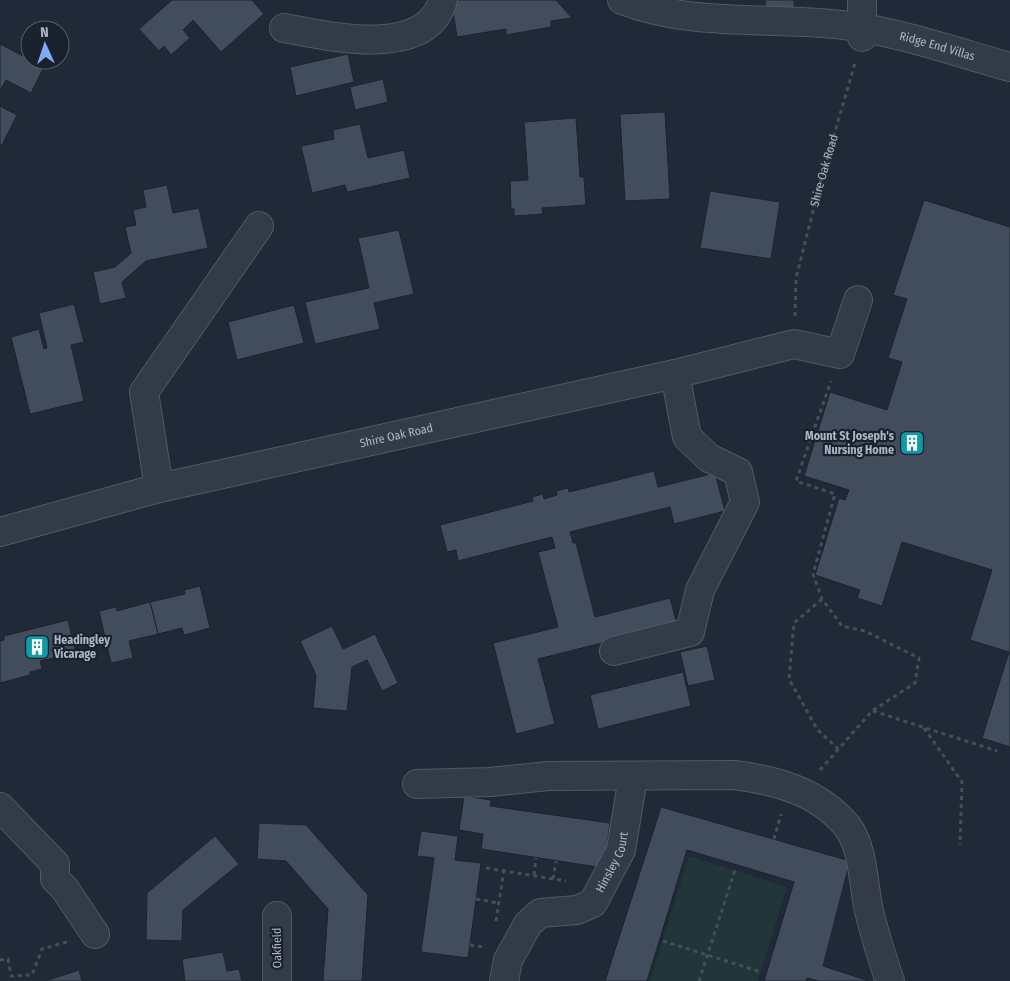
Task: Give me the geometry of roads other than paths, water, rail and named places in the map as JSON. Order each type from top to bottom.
[{"type":"street","points":[[284,28],[332,37],[377,39],[409,36],[426,25],[435,15],[443,0]]},
{"type":"street","name":"Ridge End Villas","points":[[622,0],[666,13],[704,19],[862,33],[1010,67]]},
{"type":"street","points":[[862,0],[862,33]]},
{"type":"street","points":[[159,488],[144,392],[259,226]]},
{"type":"street","name":"Shire Oak Road","points":[[0,532],[159,488],[675,374],[794,344],[840,354],[858,300]]},
{"type":"street","points":[[614,650],[690,632],[700,590],[745,502],[738,472],[708,458],[687,437],[675,374]]},
{"type":"street","points":[[417,784],[490,782],[548,776],[734,775],[762,778],[802,792],[824,806],[848,827],[857,850],[869,910],[890,981]]},
{"type":"street","name":"Hinsley Court","points":[[504,981],[508,960],[528,924],[540,914],[577,910],[592,903],[621,850],[633,777]]},
{"type":"street","points":[[0,807],[55,864],[55,879],[65,889],[95,934]]},
{"type":"street","name":"Oakfield","points":[[277,916],[277,981]]},
{"type":"place","name":"Mount St Joseph's Nursing Home","points":[[912,443]]},
{"type":"place","name":"Headingley Vicarage","points":[[37,647]]}]
